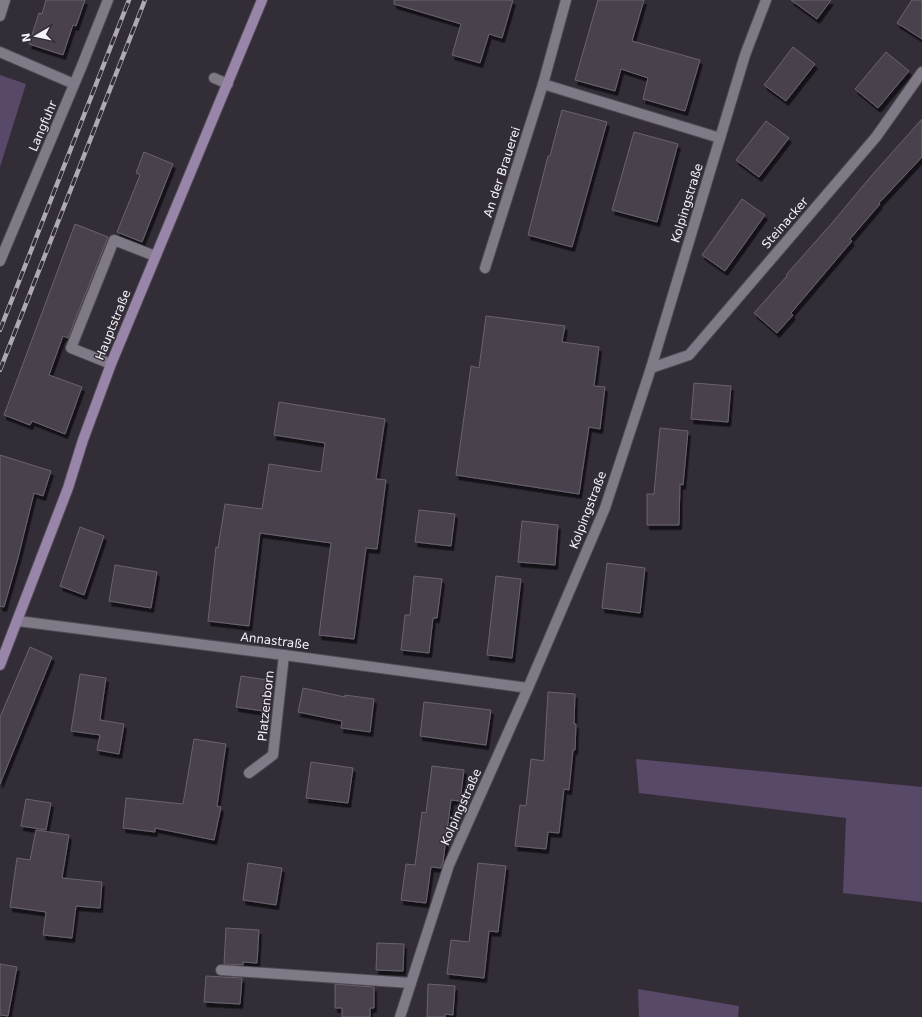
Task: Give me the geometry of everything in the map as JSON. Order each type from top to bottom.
[{"type":"main road","name":"Hauptstraße","points":[[0,665],[68,488],[83,440],[111,364],[262,0]]},
{"type":"street","points":[[0,16],[5,0]]},
{"type":"street","name":"Langfuhr","points":[[0,261],[108,0]]},
{"type":"street","name":"An der Brauerei","points":[[485,268],[544,84],[566,0]]},
{"type":"street","name":"Kolpingstraße","points":[[400,1017],[450,865],[605,508],[650,368],[745,55],[766,0]]},
{"type":"street","points":[[0,52],[74,84]]},
{"type":"street","name":"Steinacker","points":[[650,368],[689,355],[876,137],[922,72]]},
{"type":"street","points":[[214,78],[228,84]]},
{"type":"street","points":[[544,84],[720,138]]},
{"type":"street","points":[[111,364],[71,348],[114,240],[155,256]]},
{"type":"street","name":"Annastraße","points":[[18,621],[528,688]]},
{"type":"street","name":"Platzenborn","points":[[249,773],[273,755],[284,655]]},
{"type":"street","points":[[221,970],[411,983]]},
{"type":"shaded area","points":[[0,75],[26,84],[0,167]]},
{"type":"shaded area","points":[[636,759],[922,787],[922,902],[843,893],[846,818],[639,793]]},
{"type":"shaded area","points":[[638,989],[739,1006],[738,1017],[639,1017]]},
{"type":"building","points":[[46,0],[85,0],[76,26],[73,25],[63,55],[29,44],[39,13],[42,14]]},
{"type":"building","points":[[394,0],[513,0],[502,38],[489,34],[480,63],[452,55],[461,24],[394,4]]},
{"type":"building","points":[[598,0],[644,0],[632,41],[700,60],[685,111],[643,99],[648,78],[621,69],[615,91],[575,80]]},
{"type":"building","points":[[791,0],[831,0],[817,19]]},
{"type":"building","points":[[912,0],[922,0],[922,39],[897,23]]},
{"type":"building","points":[[793,47],[815,64],[786,101],[764,85]]},
{"type":"building","points":[[886,52],[909,71],[878,108],[855,89]]},
{"type":"building","points":[[562,110],[607,122],[572,247],[528,235],[548,156],[550,156]]},
{"type":"building","points":[[922,119],[922,157],[879,203],[880,204],[850,239],[852,241],[791,313],[793,315],[777,333],[754,313]]},
{"type":"building","points":[[766,121],[789,138],[759,177],[736,160]]},
{"type":"building","points":[[634,132],[678,144],[657,222],[612,210]]},
{"type":"building","points":[[144,152],[173,164],[142,242],[117,232],[140,175],[136,173]]},
{"type":"building","points":[[742,199],[765,215],[725,271],[702,255]]},
{"type":"building","points":[[75,224],[108,237],[68,338],[63,336],[49,375],[82,387],[65,434],[32,421],[30,425],[4,415]]},
{"type":"building","points":[[486,316],[565,326],[562,342],[599,347],[594,386],[605,387],[600,429],[589,427],[579,494],[456,475],[471,366],[479,368]]},
{"type":"building","points":[[694,383],[731,386],[728,422],[691,419]]},
{"type":"building","points":[[279,402],[385,419],[376,479],[386,480],[377,549],[366,548],[354,639],[319,635],[331,543],[260,533],[249,626],[208,621],[216,547],[218,548],[225,504],[262,509],[269,464],[321,472],[325,443],[274,435]]},
{"type":"building","points":[[660,428],[688,431],[683,485],[680,484],[679,525],[647,525],[647,494],[654,494]]},
{"type":"building","points":[[0,455],[51,471],[43,496],[34,493],[4,607],[0,606]]},
{"type":"building","points":[[419,510],[455,514],[451,546],[415,542]]},
{"type":"building","points":[[522,521],[558,525],[555,565],[518,562]]},
{"type":"building","points":[[80,527],[104,536],[84,595],[60,586]]},
{"type":"building","points":[[607,563],[645,568],[640,613],[602,608]]},
{"type":"building","points":[[115,565],[157,572],[151,608],[109,601]]},
{"type":"building","points":[[414,576],[442,579],[437,618],[433,618],[429,653],[401,650],[405,615],[410,615]]},
{"type":"building","points":[[496,576],[521,579],[512,658],[487,655]]},
{"type":"building","points":[[30,647],[52,657],[0,784],[0,717]]},
{"type":"building","points":[[80,674],[106,678],[100,720],[124,724],[119,754],[97,750],[100,735],[71,731]]},
{"type":"building","points":[[241,676],[267,680],[263,711],[236,707]]},
{"type":"building","points":[[303,688],[345,697],[345,695],[374,699],[370,732],[341,728],[342,721],[298,712]]},
{"type":"building","points":[[548,692],[575,694],[575,750],[573,750],[569,790],[564,789],[559,833],[548,832],[546,849],[515,846],[520,805],[526,806],[531,759],[544,761]]},
{"type":"building","points":[[424,702],[491,710],[486,745],[420,736]]},
{"type":"building","points":[[194,739],[226,744],[217,806],[221,807],[214,840],[155,828],[155,832],[123,828],[126,798],[183,804]]},
{"type":"building","points":[[311,762],[353,768],[348,803],[306,798]]},
{"type":"building","points":[[432,766],[464,770],[460,801],[451,800],[443,862],[441,868],[431,867],[426,903],[401,900],[406,864],[415,865],[422,812],[426,813]]},
{"type":"building","points":[[26,799],[51,803],[46,830],[21,826]]},
{"type":"building","points":[[36,830],[69,835],[62,878],[102,882],[100,908],[76,906],[72,938],[43,935],[46,912],[10,907],[17,858],[30,860]]},
{"type":"building","points":[[248,863],[282,868],[276,905],[243,900]]},
{"type":"building","points":[[478,863],[506,866],[498,932],[489,931],[484,978],[447,974],[451,940],[469,942]]},
{"type":"building","points":[[226,928],[259,930],[257,963],[243,962],[243,965],[224,964]]},
{"type":"building","points":[[377,943],[404,944],[403,971],[376,970]]},
{"type":"building","points":[[0,964],[17,967],[8,1016],[0,1015]]},
{"type":"building","points":[[206,976],[242,978],[240,1004],[204,1002]]},
{"type":"building","points":[[335,984],[374,987],[374,1008],[370,1008],[370,1017],[342,1017],[342,1008],[335,1008]]},
{"type":"building","points":[[428,984],[455,986],[453,1015],[445,1014],[445,1017],[427,1017]]},
{"type":"railway","points":[[0,330],[129,0]]},
{"type":"railway","points":[[0,370],[145,0]]}]
